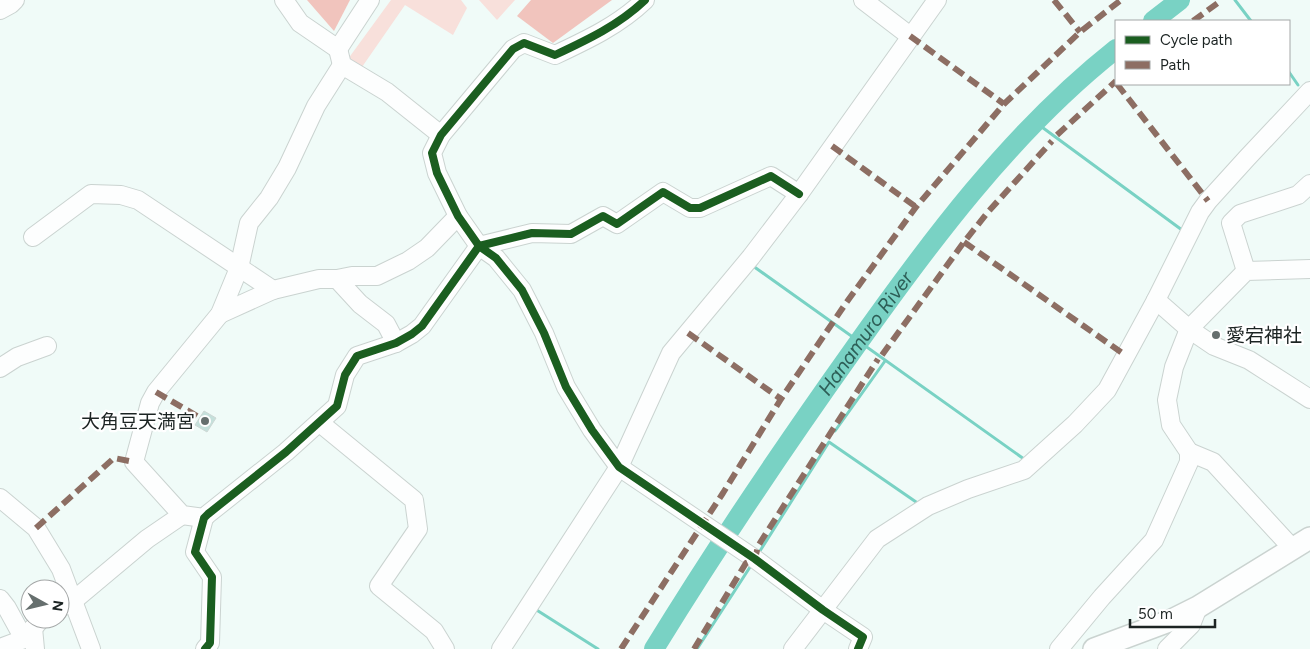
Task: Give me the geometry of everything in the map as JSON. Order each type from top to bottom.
[{"type":"main road","points":[[1094,649],[1172,620],[1198,607],[1302,543]]},
{"type":"street","points":[[0,10],[15,0]]},
{"type":"street","points":[[284,0],[300,23],[340,57],[441,135]]},
{"type":"street","points":[[204,518],[182,515],[134,462],[150,403],[156,392],[220,314],[239,268],[249,223],[269,198],[287,168],[340,57],[370,0]]},
{"type":"street","points":[[645,0],[637,8],[598,35],[555,54],[524,43],[513,49],[441,135],[432,154],[437,173],[458,216],[479,246],[496,258],[522,290],[544,333],[566,386],[592,430],[619,467],[756,559],[822,610],[863,637],[858,649]]},
{"type":"street","points":[[863,0],[910,36]]},
{"type":"street","points":[[501,649],[619,467],[671,353],[751,257],[799,194],[937,0]]},
{"type":"street","points":[[793,649],[877,539],[928,506],[968,489],[1024,470],[1075,424],[1107,390],[1156,300],[1200,212],[1310,91]]},
{"type":"street","points":[[205,649],[210,643],[212,577],[194,552],[204,518],[320,423],[337,406],[345,375],[357,356],[396,342],[412,334],[422,326],[479,246],[532,233],[571,234],[603,216],[617,224],[663,192],[690,208],[700,208],[772,176],[799,194]]},
{"type":"street","points":[[1246,270],[1231,223],[1240,214],[1298,195],[1310,184]]},
{"type":"street","points":[[33,237],[91,194],[121,195],[138,200],[273,290]]},
{"type":"street","points":[[220,314],[273,290],[319,280],[352,276],[377,276],[408,261],[427,248],[458,216]]},
{"type":"street","points":[[1302,543],[1213,462],[1189,452],[1171,426],[1167,400],[1174,368],[1189,329],[1246,270],[1310,269]]},
{"type":"street","points":[[337,279],[360,304],[386,324],[396,342]]},
{"type":"street","points":[[1156,300],[1189,329],[1214,346],[1249,360],[1310,400]]},
{"type":"street","points":[[0,368],[17,357],[47,346]]},
{"type":"street","points":[[320,423],[414,500],[418,529],[379,586],[434,632],[446,649]]},
{"type":"street","points":[[1059,649],[1102,597],[1154,540],[1189,462],[1189,452]]},
{"type":"street","points":[[0,498],[36,528],[61,570],[63,579]]},
{"type":"street","points":[[70,603],[147,539],[182,515]]},
{"type":"street","points":[[0,599],[33,634],[0,648]]},
{"type":"street","points":[[1167,649],[1191,625],[1198,607]]},
{"type":"street","points":[[70,610],[91,649]]},
{"type":"shaded area","points":[[307,0],[350,0],[334,31]]},
{"type":"shaded area","points":[[391,0],[461,0],[467,8],[453,35],[405,5],[362,67],[348,59]]},
{"type":"shaded area","points":[[479,0],[515,0],[497,20]]},
{"type":"shaded area","points":[[531,0],[612,0],[553,43],[517,16]]},
{"type":"building","name":"大角豆天満宮","points":[[204,411],[216,418],[207,432],[195,425]]},
{"type":"waterway","name":"Hanamuro River","points":[[1154,20],[1180,0]]},
{"type":"waterway","points":[[1235,0],[1250,20]]},
{"type":"waterway","name":"Hanamuro River","points":[[654,649],[725,537],[800,426],[910,271],[973,191],[1006,153],[1041,116],[1115,50]]},
{"type":"waterway","points":[[1290,73],[1298,85]]},
{"type":"waterway","points":[[1035,122],[1182,230]]},
{"type":"waterway","points":[[753,266],[1024,459]]},
{"type":"waterway","points":[[835,431],[885,361]]},
{"type":"waterway","points":[[758,554],[829,442],[919,504]]},
{"type":"waterway","points":[[697,649],[752,564]]},
{"type":"waterway","points":[[535,609],[598,649]]},
{"type":"marked path","points":[[1054,0],[1080,32]]},
{"type":"marked path","points":[[621,649],[723,493],[781,399],[846,303],[916,207],[1004,104],[1080,32],[1121,0]]},
{"type":"marked path","points":[[1194,20],[1222,0]]},
{"type":"marked path","points":[[910,36],[1004,104]]},
{"type":"marked path","points":[[1057,135],[1115,82]]},
{"type":"marked path","points":[[1118,85],[1208,201]]},
{"type":"marked path","points":[[882,355],[964,242],[988,212],[1052,141]]},
{"type":"marked path","points":[[832,146],[916,207]]},
{"type":"marked path","points":[[964,242],[1125,355]]},
{"type":"marked path","points":[[688,333],[781,399]]},
{"type":"marked path","points":[[694,649],[746,563],[755,559],[758,546],[878,359]]},
{"type":"marked path","points":[[156,392],[197,416]]},
{"type":"marked path","points":[[36,528],[114,458],[134,462]]},
{"type":"cycle path","points":[[645,0],[614,24],[591,38],[555,55],[524,43],[513,49],[441,135],[432,153],[437,173],[458,216],[479,246],[496,258],[522,290],[544,333],[566,387],[592,430],[619,467],[755,559],[823,610],[863,637],[858,649]]},
{"type":"cycle path","points":[[205,649],[210,643],[212,577],[195,552],[204,518],[286,452],[337,406],[345,375],[357,356],[396,343],[422,326],[479,246],[532,233],[571,234],[603,216],[617,224],[663,192],[690,208],[700,208],[771,176],[799,194]]},
{"type":"place","name":"愛宕神社","points":[[1216,335]]},
{"type":"place","name":"大角豆天満宮","points":[[205,421]]}]
